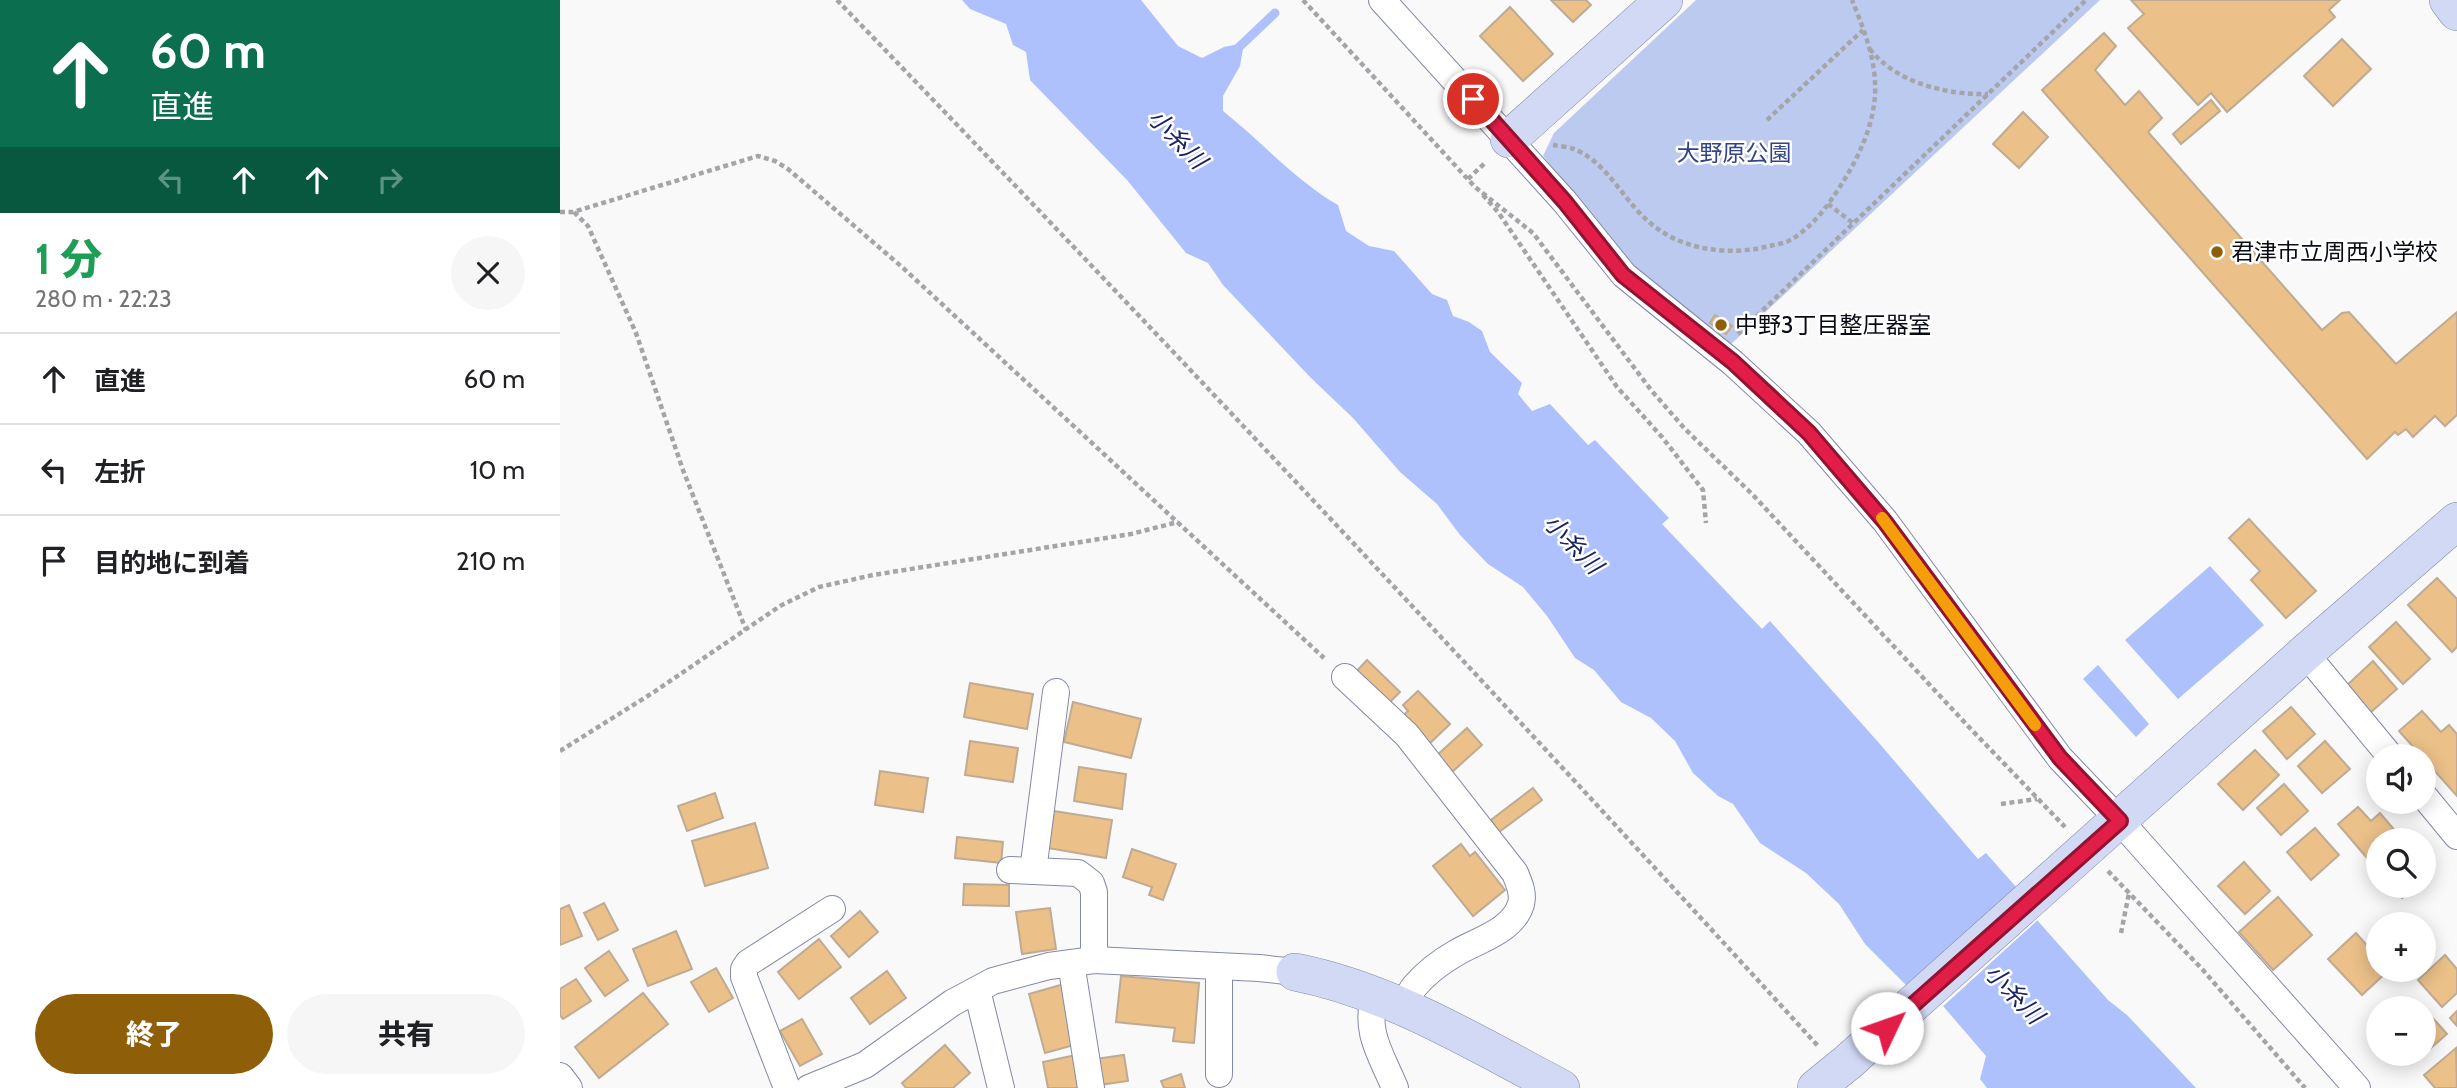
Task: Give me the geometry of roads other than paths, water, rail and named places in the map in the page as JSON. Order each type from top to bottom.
[{"type":"street","points":[[1382,0],[1565,202],[1623,275],[1720,353],[1809,433],[1885,522],[2060,758],[2120,821],[2357,1088]]},
{"type":"street","points":[[1509,139],[1664,0]]},
{"type":"street","points":[[2448,0],[2457,12]]},
{"type":"street","points":[[1835,1073],[2305,653],[2457,521]]},
{"type":"street","points":[[2305,653],[2380,744]]},
{"type":"street","points":[[1345,677],[1407,735],[1515,873],[1522,889],[1521,904],[1503,928],[1454,954],[1412,989],[1370,1013],[1372,1034],[1395,1088]]},
{"type":"street","points":[[1056,692],[1021,871],[1078,873],[1091,883],[1094,892],[1083,962],[1091,1088]]},
{"type":"street","points":[[2436,811],[2457,836]]},
{"type":"street","points":[[787,1088],[744,977],[744,969],[748,962],[832,909]]},
{"type":"street","points":[[809,1088],[866,1065],[952,1003],[993,981],[1049,966],[1083,962],[1295,972],[1330,979],[1390,1001],[1561,1088]]},
{"type":"street","points":[[1219,967],[1219,1074]]},
{"type":"street","points":[[977,990],[1001,1088]]},
{"type":"street","points":[[560,1076],[569,1088]]},
{"type":"water","name":"小糸川","points":[[962,0],[1141,0],[1178,46],[1202,58],[1224,47],[1244,43],[1240,66],[1223,96],[1223,111],[1293,172],[1338,205],[1346,231],[1369,246],[1394,251],[1432,294],[1447,300],[1453,316],[1482,331],[1490,352],[1522,383],[1518,394],[1532,411],[1550,404],[1588,445],[1595,440],[1669,518],[1662,524],[1762,629],[1770,621],[1978,859],[1986,853],[2017,888],[1907,986],[1865,944],[1839,904],[1806,873],[1760,843],[1733,804],[1718,796],[1693,773],[1675,741],[1651,718],[1621,702],[1594,670],[1575,658],[1547,616],[1523,587],[1488,564],[1460,535],[1437,504],[1400,472],[1353,418],[1223,285],[1208,263],[1186,253],[1127,180],[1030,80],[1026,52],[1013,45],[1006,24],[970,9]]},
{"type":"water","points":[[2210,566],[2264,625],[2178,699],[2125,640]]},
{"type":"water","points":[[2098,665],[2149,724],[2136,737],[2083,679]]},
{"type":"water","name":"小糸川","points":[[2037,920],[2108,1000],[2127,1015],[2196,1088],[1987,1088],[1980,1079],[1986,1056],[1943,1006]]},
{"type":"waterway","points":[[1236,50],[1275,13]]},
{"type":"place","name":"君津市立周西小学校","points":[[2217,252]]},
{"type":"place","name":"中野3丁目整圧器室","points":[[1721,325]]},
{"type":"park label","name":"大野原公園","points":[[1734,153]]}]
